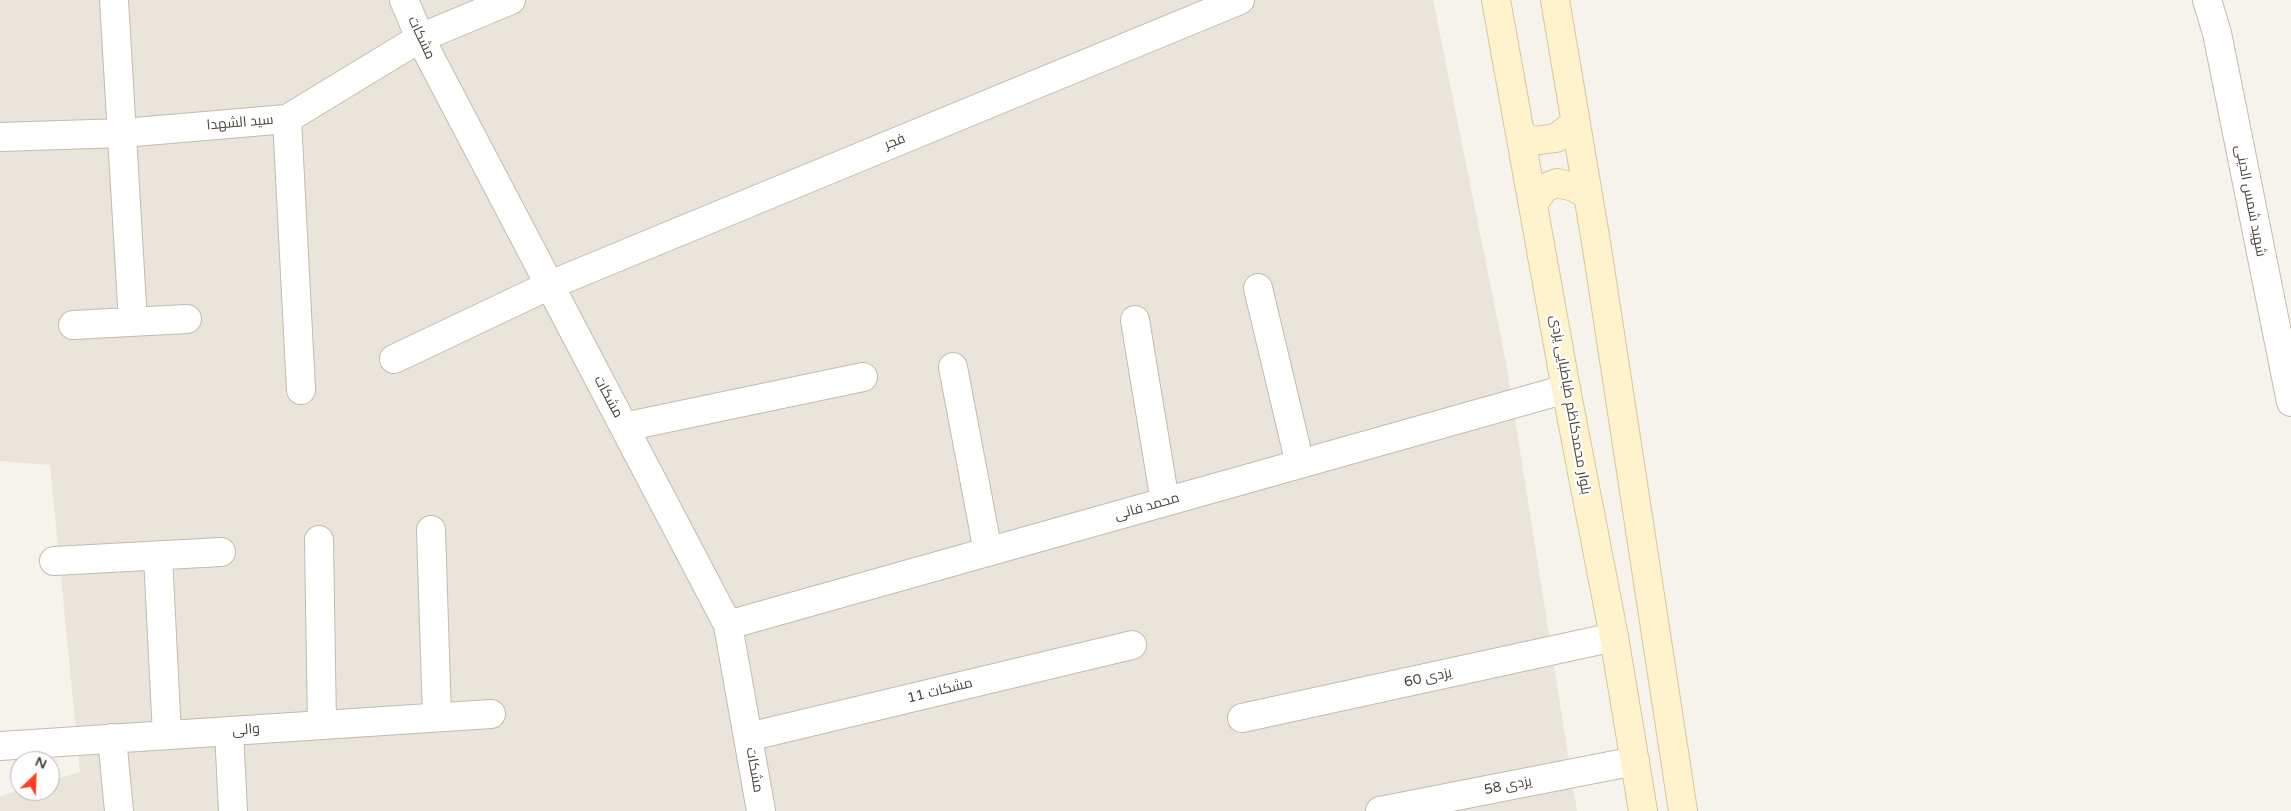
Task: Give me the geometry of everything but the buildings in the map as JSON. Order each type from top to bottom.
[{"type":"main road","name":"بلوار محمدکاظم طباطبایی یزدی","points":[[1496,0],[1566,389],[1614,637],[1643,811]]},
{"type":"main road","points":[[1555,0],[1588,195],[1683,811]]},
{"type":"main road","points":[[1520,135],[1534,141],[1556,138],[1576,123]]},
{"type":"main road","points":[[1533,204],[1544,188],[1557,183],[1574,186],[1588,195]]},
{"type":"street","points":[[114,0],[133,322]]},
{"type":"street","name":"مشکات","points":[[404,0],[420,38],[728,625],[761,811]]},
{"type":"street","name":"سید الشهدا","points":[[0,137],[122,133],[287,119],[420,38],[511,0]]},
{"type":"street","name":"فجر","points":[[394,359],[550,285],[1240,0]]},
{"type":"street","name":"شهید شمس الدینی","points":[[2208,0],[2217,33],[2291,402]]},
{"type":"street","points":[[287,119],[301,390]]},
{"type":"street","points":[[1258,288],[1300,464]]},
{"type":"street","points":[[72,326],[187,319]]},
{"type":"street","points":[[1135,320],[1165,502]]},
{"type":"street","points":[[953,367],[988,552]]},
{"type":"street","points":[[624,427],[863,377]]},
{"type":"street","name":"محمد فانی","points":[[728,625],[1566,389]]},
{"type":"street","points":[[431,530],[437,717]]},
{"type":"street","points":[[319,540],[322,725]]},
{"type":"street","points":[[54,561],[220,552]]},
{"type":"street","points":[[158,556],[168,735]]},
{"type":"street","name":"یزدی 60","points":[[1242,718],[1614,637]]},
{"type":"street","name":"11 مشکات","points":[[748,737],[1132,645]]},
{"type":"street","name":"والی","points":[[0,746],[492,714]]},
{"type":"street","points":[[229,731],[234,811]]},
{"type":"street","points":[[112,738],[119,811]]},
{"type":"street","name":"یزدی 58","points":[[1380,811],[1635,761]]},
{"type":"shaded area","points":[[0,0],[1433,0],[1506,362],[1577,811],[0,811],[0,796],[10,793],[10,801],[60,801],[60,778],[80,772],[50,465],[0,461]]}]
